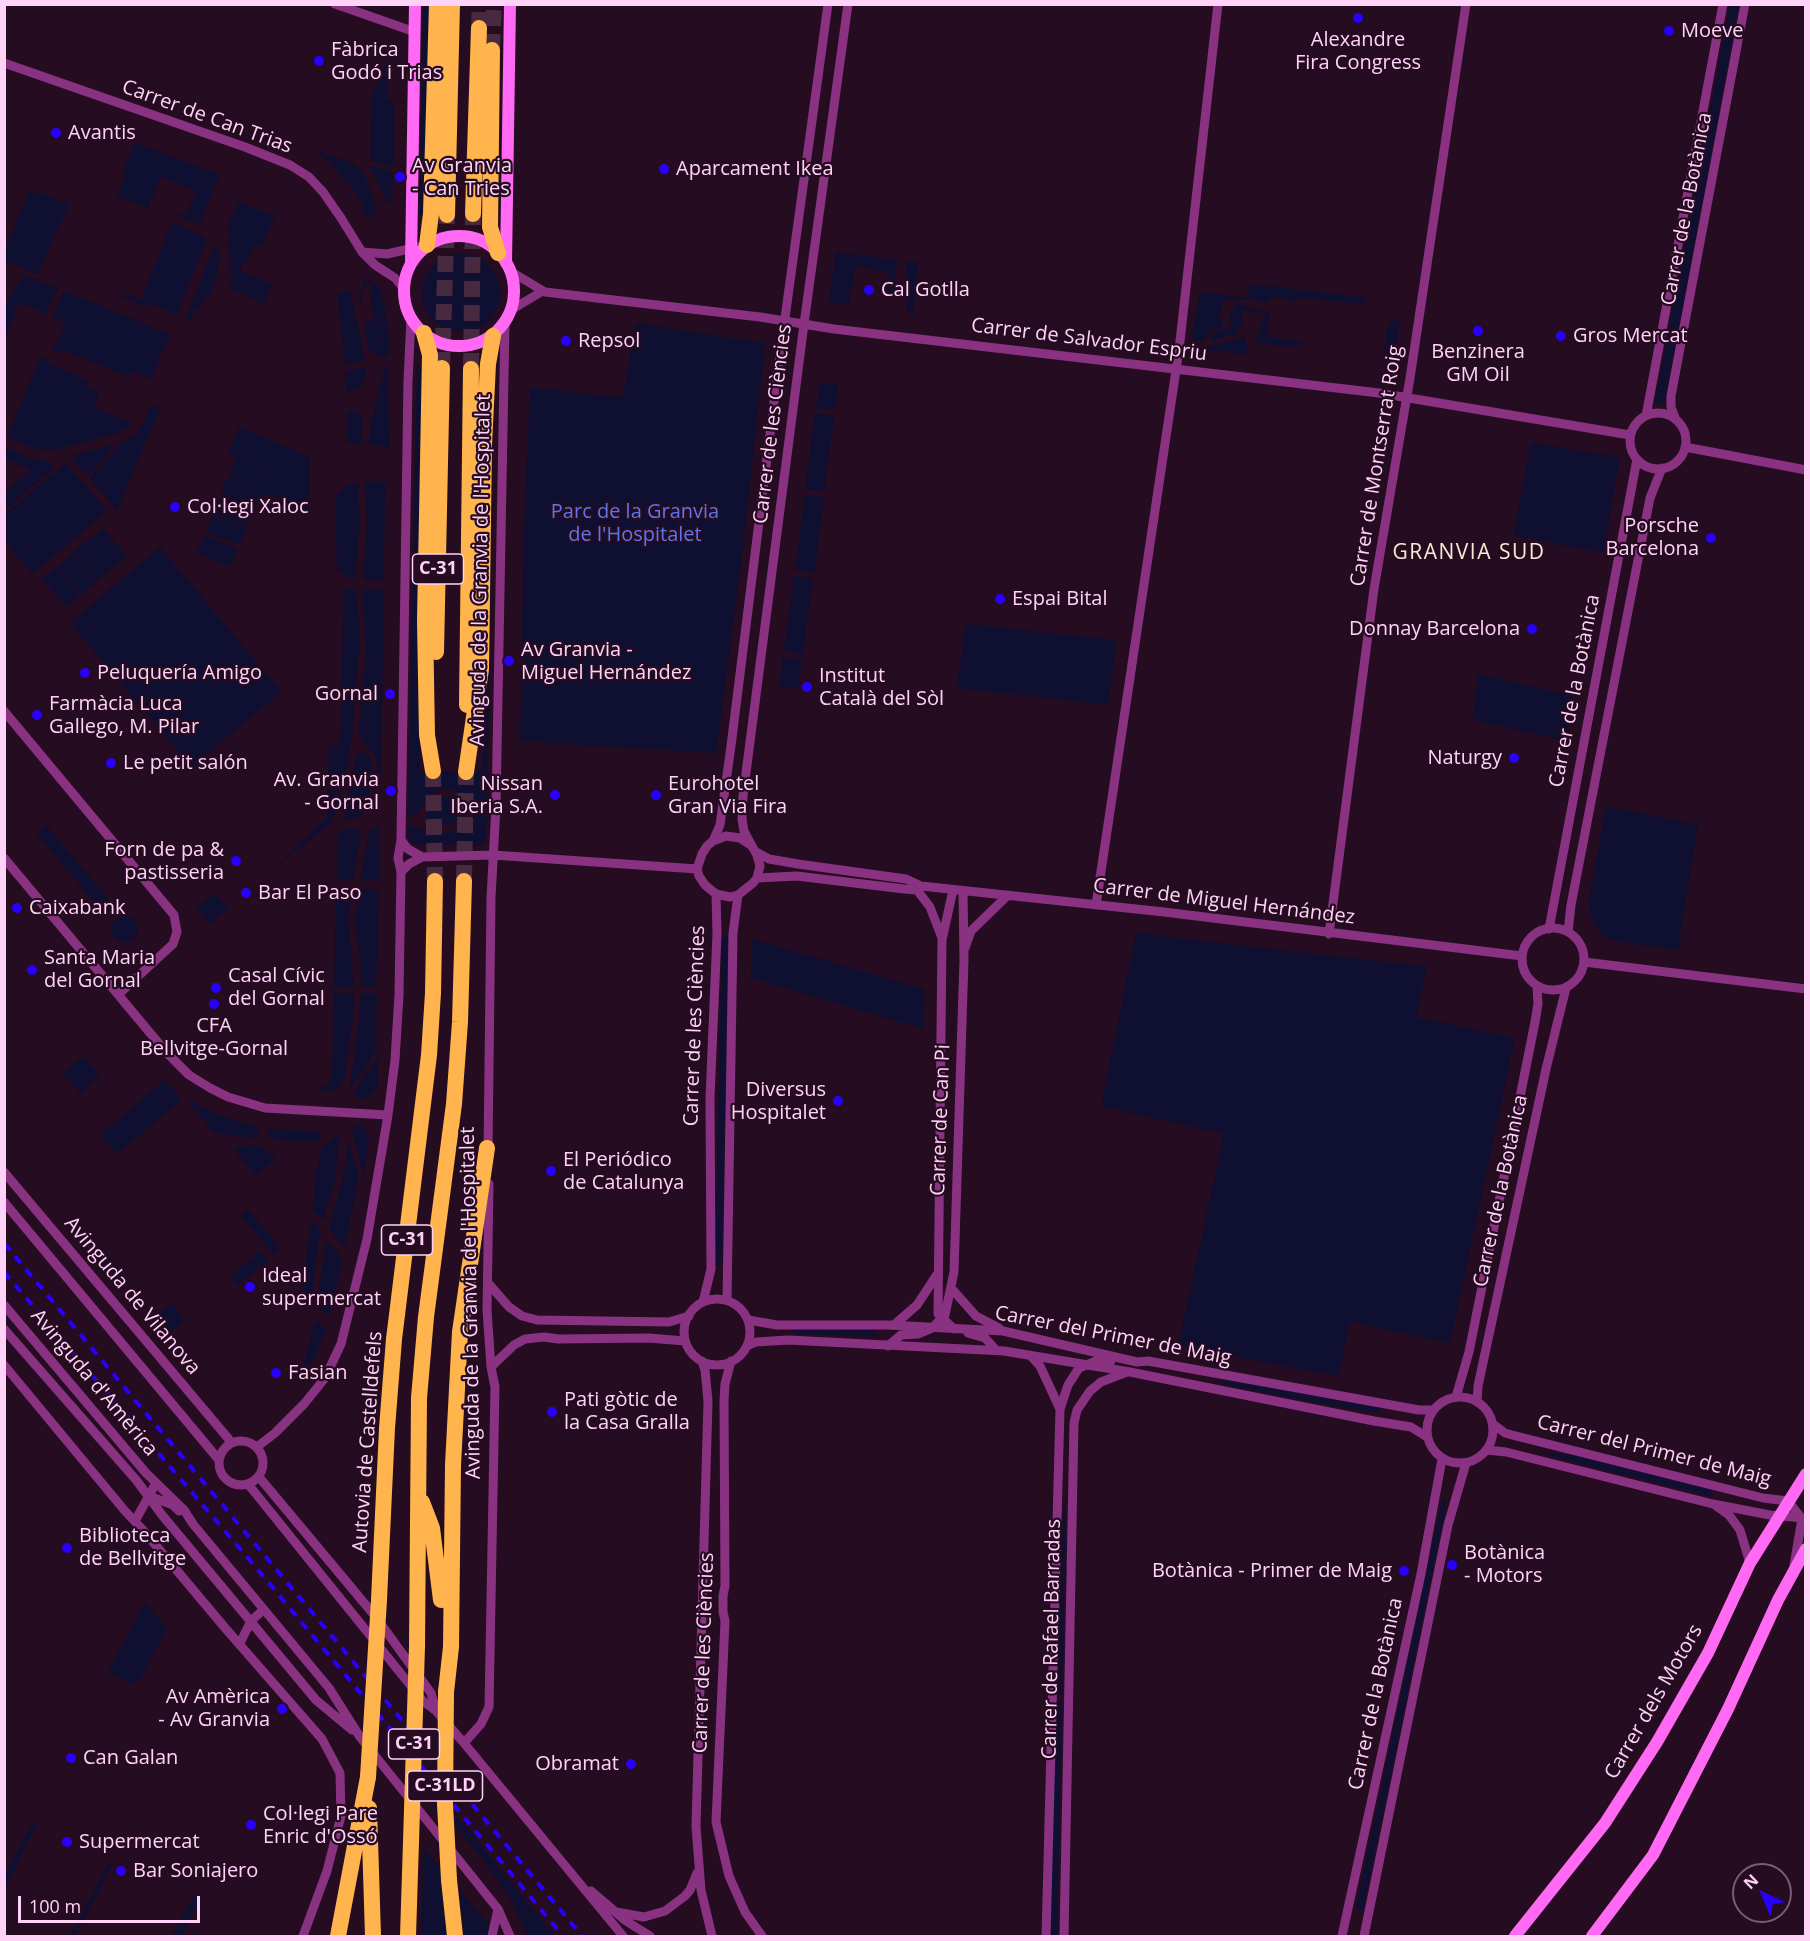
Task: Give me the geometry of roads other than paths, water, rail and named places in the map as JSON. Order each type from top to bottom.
[{"type":"highway","points":[[419,247],[431,214],[436,4]]},
{"type":"highway","points":[[447,215],[452,4]]},
{"type":"highway","points":[[472,214],[479,28]]},
{"type":"highway","points":[[492,50],[490,227],[504,262]]},
{"type":"highway","name":"C-31","points":[[424,333],[430,355],[425,621],[428,735],[433,771],[442,368]]},
{"type":"highway","name":"C-31","points":[[471,369],[466,772],[481,669],[484,444],[488,364],[493,336]]},
{"type":"highway","name":"Autovia de Castelldefels","points":[[373,1936],[368,1777],[387,1428],[393,1350],[429,1055],[435,881]]},
{"type":"highway","name":"C-31","points":[[408,1936],[417,1646],[419,1398],[426,1317],[454,1104],[460,1022],[464,881]]},
{"type":"highway","points":[[446,1692],[451,1647],[453,1465],[460,1332],[487,1148]]},
{"type":"highway","name":"C-31LD","points":[[417,1490],[432,1528],[440,1583],[446,1692],[445,1804],[449,1880],[456,1936]]},
{"type":"highway","points":[[338,1936],[368,1777]]},
{"type":"street","points":[[334,4],[415,32]]},
{"type":"street","points":[[416,4],[419,247],[411,262],[404,289],[405,304],[411,318],[434,341],[458,347],[473,345],[493,336],[508,316],[541,292]]},
{"type":"street","points":[[508,316],[515,287],[504,262],[510,4]]},
{"type":"street","name":"Carrer de les Ciències","points":[[713,841],[720,825],[731,746],[828,4]]},
{"type":"street","name":"Carrer de les Ciències","points":[[754,849],[744,831],[742,819],[744,796],[804,324],[848,4]]},
{"type":"street","points":[[1096,905],[1176,369],[1218,4]]},
{"type":"street","name":"Carrer de Montserrat Roig","points":[[1329,934],[1374,589],[1466,4]]},
{"type":"street","name":"Carrer de la Botànica","points":[[1646,416],[1723,4]]},
{"type":"street","name":"Carrer de la Botànica","points":[[1676,420],[1671,407],[1671,396],[1744,4]]},
{"type":"street","name":"Carrer de Can Trias","points":[[4,63],[245,147],[290,165],[309,177],[323,192],[362,252],[375,265],[395,278],[404,289]]},
{"type":"street","points":[[362,252],[387,254],[419,247],[443,238],[462,236],[475,239],[504,262]]},
{"type":"street","name":"Carrer de Salvador Espriu","points":[[504,262],[541,292],[1406,397],[1630,435]]},
{"type":"street","name":"Avinguda de la Granvia de l'Hospitalet","points":[[464,1743],[481,1724],[489,1707],[495,1387],[491,1368],[487,1310],[487,1148],[491,898],[508,316]]},
{"type":"street","points":[[257,1447],[275,1433],[304,1404],[325,1378],[341,1344],[367,1239],[388,1115],[395,1060],[399,995],[400,872],[398,858],[401,840],[411,318]]},
{"type":"street","points":[[1662,413],[1676,420],[1685,437],[1685,447],[1676,462],[1662,468],[1646,466],[1637,459],[1630,445],[1633,428],[1646,416],[1662,413]]},
{"type":"street","points":[[1685,447],[1806,470]]},
{"type":"street","name":"Carrer de la Botànica","points":[[1549,928],[1637,459]]},
{"type":"street","name":"Carrer de la Botànica","points":[[1568,932],[1571,905],[1650,498],[1662,468]]},
{"type":"street","points":[[4,711],[174,915],[177,932],[173,944],[119,994]]},
{"type":"street","points":[[726,836],[740,838],[754,849],[760,866],[757,878],[738,895],[730,897],[716,894],[705,885],[699,876],[698,869],[702,854],[713,841],[726,836]]},
{"type":"street","points":[[401,840],[408,849],[422,857]]},
{"type":"street","name":"Carrer de Miguel Hernández","points":[[754,849],[769,859],[906,879],[919,888]]},
{"type":"street","points":[[400,872],[422,857],[493,855],[698,869]]},
{"type":"street","points":[[4,858],[166,1052],[189,1075],[228,1097],[266,1108],[388,1115]]},
{"type":"street","name":"Carrer de Miguel Hernández","points":[[757,878],[797,876],[953,890],[1522,956]]},
{"type":"street","name":"Carrer de Can Pi","points":[[919,888],[930,908],[942,940]]},
{"type":"street","name":"Carrer de Can Pi","points":[[942,1318],[938,1314],[938,1273],[942,940],[953,890]]},
{"type":"street","name":"Carrer de Can Pi","points":[[932,1328],[945,1315],[954,1265],[963,892]]},
{"type":"street","name":"Carrer de les Ciències","points":[[703,1302],[711,1269],[710,1098],[717,934],[716,894]]},
{"type":"street","name":"Carrer de les Ciències","points":[[727,1300],[734,933],[738,895]]},
{"type":"street","name":"Carrer de Can Pi","points":[[962,953],[971,931],[1008,896]]},
{"type":"street","points":[[1549,928],[1568,932],[1583,948],[1584,962],[1578,978],[1566,988],[1551,990],[1537,986],[1524,970],[1522,956],[1527,942],[1532,936],[1549,928]]},
{"type":"street","points":[[1584,962],[1806,989]]},
{"type":"street","name":"Carrer de la Botànica","points":[[1456,1397],[1469,1352],[1537,1010],[1537,986]]},
{"type":"street","name":"Carrer de la Botànica","points":[[1477,1402],[1478,1386],[1546,1069],[1566,988]]},
{"type":"street","name":"Avinguda de Vilanova","points":[[4,1172],[232,1443]]},
{"type":"street","name":"Avinguda de Vilanova","points":[[4,1202],[219,1460]]},
{"type":"street","points":[[894,1325],[917,1305],[938,1273]]},
{"type":"street","points":[[488,1283],[509,1307],[522,1316],[537,1320],[669,1322],[689,1316],[703,1302],[715,1299],[727,1300],[742,1309],[748,1320],[750,1335],[747,1346],[731,1361],[722,1364],[702,1361],[692,1354],[685,1341],[684,1333],[689,1316]]},
{"type":"street","points":[[951,1288],[976,1316],[1003,1330]]},
{"type":"street","name":"Avinguda d'Amèrica","points":[[4,1305],[156,1483],[184,1510],[263,1610],[330,1689],[360,1737],[498,1909],[510,1936]]},
{"type":"street","points":[[942,1318],[953,1328],[985,1338],[996,1350]]},
{"type":"street","name":"Carrer del Primer de Maig","points":[[748,1320],[777,1325],[894,1325],[1003,1330],[1137,1362],[1148,1361],[1408,1408],[1433,1410]]},
{"type":"street","points":[[888,1346],[901,1335],[918,1334],[932,1328]]},
{"type":"street","name":"Avinguda d'Amèrica","points":[[4,1329],[149,1497],[316,1700],[360,1737]]},
{"type":"street","points":[[491,1368],[514,1345],[525,1339],[544,1337],[558,1339],[650,1338],[685,1341]]},
{"type":"street","name":"Carrer del Primer de Maig","points":[[747,1346],[756,1342],[788,1340],[996,1350],[1130,1372],[1411,1427],[1427,1437]]},
{"type":"street","name":"Carrer de Rafael Barradas","points":[[1030,1355],[1040,1366],[1060,1409]]},
{"type":"street","points":[[1085,1365],[1101,1359],[1122,1364],[1137,1362]]},
{"type":"street","name":"Carrer de les Ciències","points":[[702,1361],[708,1401],[696,1827],[698,1871],[712,1936]]},
{"type":"street","name":"Carrer de les Ciències","points":[[731,1361],[725,1384],[724,1401],[725,1586],[723,1612],[725,1622],[716,1822],[729,1876],[746,1912],[762,1936]]},
{"type":"street","points":[[4,1365],[322,1739],[340,1773],[341,1816],[327,1871],[303,1936]]},
{"type":"street","name":"Carrer de Rafael Barradas","points":[[1046,1936],[1060,1409],[1068,1385],[1079,1368],[1085,1365]]},
{"type":"street","name":"Carrer de Rafael Barradas","points":[[1065,1936],[1074,1423],[1077,1410],[1090,1391],[1101,1382],[1130,1372]]},
{"type":"street","points":[[1456,1397],[1467,1397],[1477,1402],[1487,1411],[1492,1424],[1492,1437],[1487,1450],[1478,1459],[1466,1463],[1452,1463],[1442,1459],[1433,1450],[1427,1437],[1427,1421],[1433,1410],[1441,1402],[1456,1397]]},
{"type":"street","name":"Carrer del Primer de Maig","points":[[1492,1424],[1512,1435],[1763,1498],[1788,1501],[1804,1518]]},
{"type":"street","points":[[246,1442],[257,1447],[263,1460],[263,1468],[258,1477],[248,1484],[240,1485],[231,1483],[225,1478],[219,1460],[226,1447],[232,1443],[246,1442]]},
{"type":"street","name":"Carrer del Primer de Maig","points":[[1487,1450],[1506,1452],[1713,1504],[1779,1516],[1804,1518]]},
{"type":"street","name":"Carrer de la Botànica","points":[[1342,1936],[1418,1586],[1442,1459]]},
{"type":"street","name":"Carrer de la Botànica","points":[[1364,1936],[1448,1525],[1466,1463]]},
{"type":"street","name":"Carrer dels Motors","points":[[1515,1936],[1605,1823],[1657,1742],[1708,1653],[1750,1563],[1806,1474]]},
{"type":"street","points":[[258,1477],[375,1616],[431,1694],[436,1711]]},
{"type":"street","name":"Avinguda d'Amèrica","points":[[135,1521],[156,1483]]},
{"type":"street","points":[[248,1484],[423,1701],[436,1711],[464,1743],[623,1936]]},
{"type":"street","name":"Avinguda d'Amèrica","points":[[149,1497],[173,1505],[193,1524]]},
{"type":"street","name":"Carrer del Primer de Maig","points":[[1713,1504],[1729,1515],[1740,1530],[1750,1563]]},
{"type":"street","points":[[1793,1570],[1804,1518]]},
{"type":"street","points":[[1592,1936],[1653,1855],[1728,1709],[1793,1570],[1806,1549]]},
{"type":"street","points":[[240,1643],[251,1621],[263,1610]]},
{"type":"street","points":[[616,1912],[644,1917],[666,1911],[690,1890],[698,1871]]},
{"type":"street","points":[[574,1875],[616,1912],[650,1936]]},
{"type":"street","points":[[492,1936],[498,1909]]},
{"type":"tunnel","points":[[479,28],[480,4]]},
{"type":"tunnel","points":[[492,50],[494,4]]},
{"type":"tunnel","points":[[471,369],[473,214]]},
{"type":"tunnel","points":[[442,368],[447,215]]},
{"type":"tunnel","points":[[433,771],[435,881]]},
{"type":"tunnel","points":[[464,881],[466,772]]},
{"type":"railway","points":[[4,1243],[582,1936]]},
{"type":"railway","points":[[4,1272],[253,1564],[563,1936]]},
{"type":"place","name":"Alexandre Fira Congress","points":[[1358,18]]},
{"type":"place","name":"Moeve","points":[[1669,31]]},
{"type":"place","name":"Fàbrica Godó i Trias","points":[[319,61]]},
{"type":"place","name":"Avantis","points":[[56,133]]},
{"type":"place","name":"Aparcament Ikea","points":[[664,169]]},
{"type":"place","name":"Av Granvia - Can Tries","points":[[400,177]]},
{"type":"place","name":"Cal Gotlla","points":[[869,290]]},
{"type":"place","name":"Benzinera GM Oil","points":[[1478,331]]},
{"type":"place","name":"Gros Mercat","points":[[1561,336]]},
{"type":"place","name":"Repsol","points":[[566,341]]},
{"type":"place","name":"Col·legi Xaloc","points":[[175,507]]},
{"type":"place","name":"Porsche Barcelona","points":[[1711,538]]},
{"type":"place","name":"Espai Bital","points":[[1000,599]]},
{"type":"place","name":"Donnay Barcelona","points":[[1532,629]]},
{"type":"place","name":"Av Granvia - Miguel Hernández","points":[[509,661]]},
{"type":"place","name":"Peluquería Amigo","points":[[85,673]]},
{"type":"place","name":"Institut Català del Sòl","points":[[807,687]]},
{"type":"place","name":"Gornal","points":[[390,694]]},
{"type":"place","name":"Farmàcia Luca Gallego, M. Pilar","points":[[37,715]]},
{"type":"place","name":"Naturgy","points":[[1514,758]]},
{"type":"place","name":"Le petit salón","points":[[111,763]]},
{"type":"place","name":"Av. Granvia - Gornal","points":[[391,791]]},
{"type":"place","name":"Nissan Iberia S.A.","points":[[555,795]]},
{"type":"place","name":"Eurohotel Gran Via Fira","points":[[656,795]]},
{"type":"place","name":"Forn de pa & pastisseria","points":[[236,861]]},
{"type":"place","name":"Bar El Paso","points":[[246,893]]},
{"type":"place","name":"Caixabank","points":[[17,908]]},
{"type":"place","name":"Santa Maria del Gornal","points":[[32,970]]},
{"type":"place","name":"Casal Cívic del Gornal","points":[[216,988]]},
{"type":"place","name":"CFA Bellvitge-Gornal","points":[[214,1004]]},
{"type":"place","name":"Diversus Hospitalet","points":[[838,1101]]},
{"type":"place","name":"El Periódico de Catalunya","points":[[551,1171]]},
{"type":"place","name":"Ideal supermercat","points":[[250,1287]]},
{"type":"place","name":"Fasian","points":[[276,1373]]},
{"type":"place","name":"Pati gòtic de la Casa Gralla","points":[[552,1412]]},
{"type":"place","name":"Biblioteca de Bellvitge","points":[[67,1548]]},
{"type":"place","name":"Botànica - Motors","points":[[1452,1565]]},
{"type":"place","name":"Botànica - Primer de Maig","points":[[1404,1571]]},
{"type":"place","name":"Av Amèrica - Av Granvia","points":[[282,1709]]},
{"type":"place","name":"Can Galan","points":[[71,1758]]},
{"type":"place","name":"Obramat","points":[[631,1764]]},
{"type":"place","name":"Col·legi Pare Enric d'Ossó","points":[[251,1825]]},
{"type":"place","name":"Supermercat","points":[[67,1842]]},
{"type":"place","name":"Bar Soniajero","points":[[121,1871]]},
{"type":"district","name":"GRANVIA SUD","points":[[1469,553]]},
{"type":"park label","name":"Parc de la Granvia de l'Hospitalet","points":[[635,524]]}]
